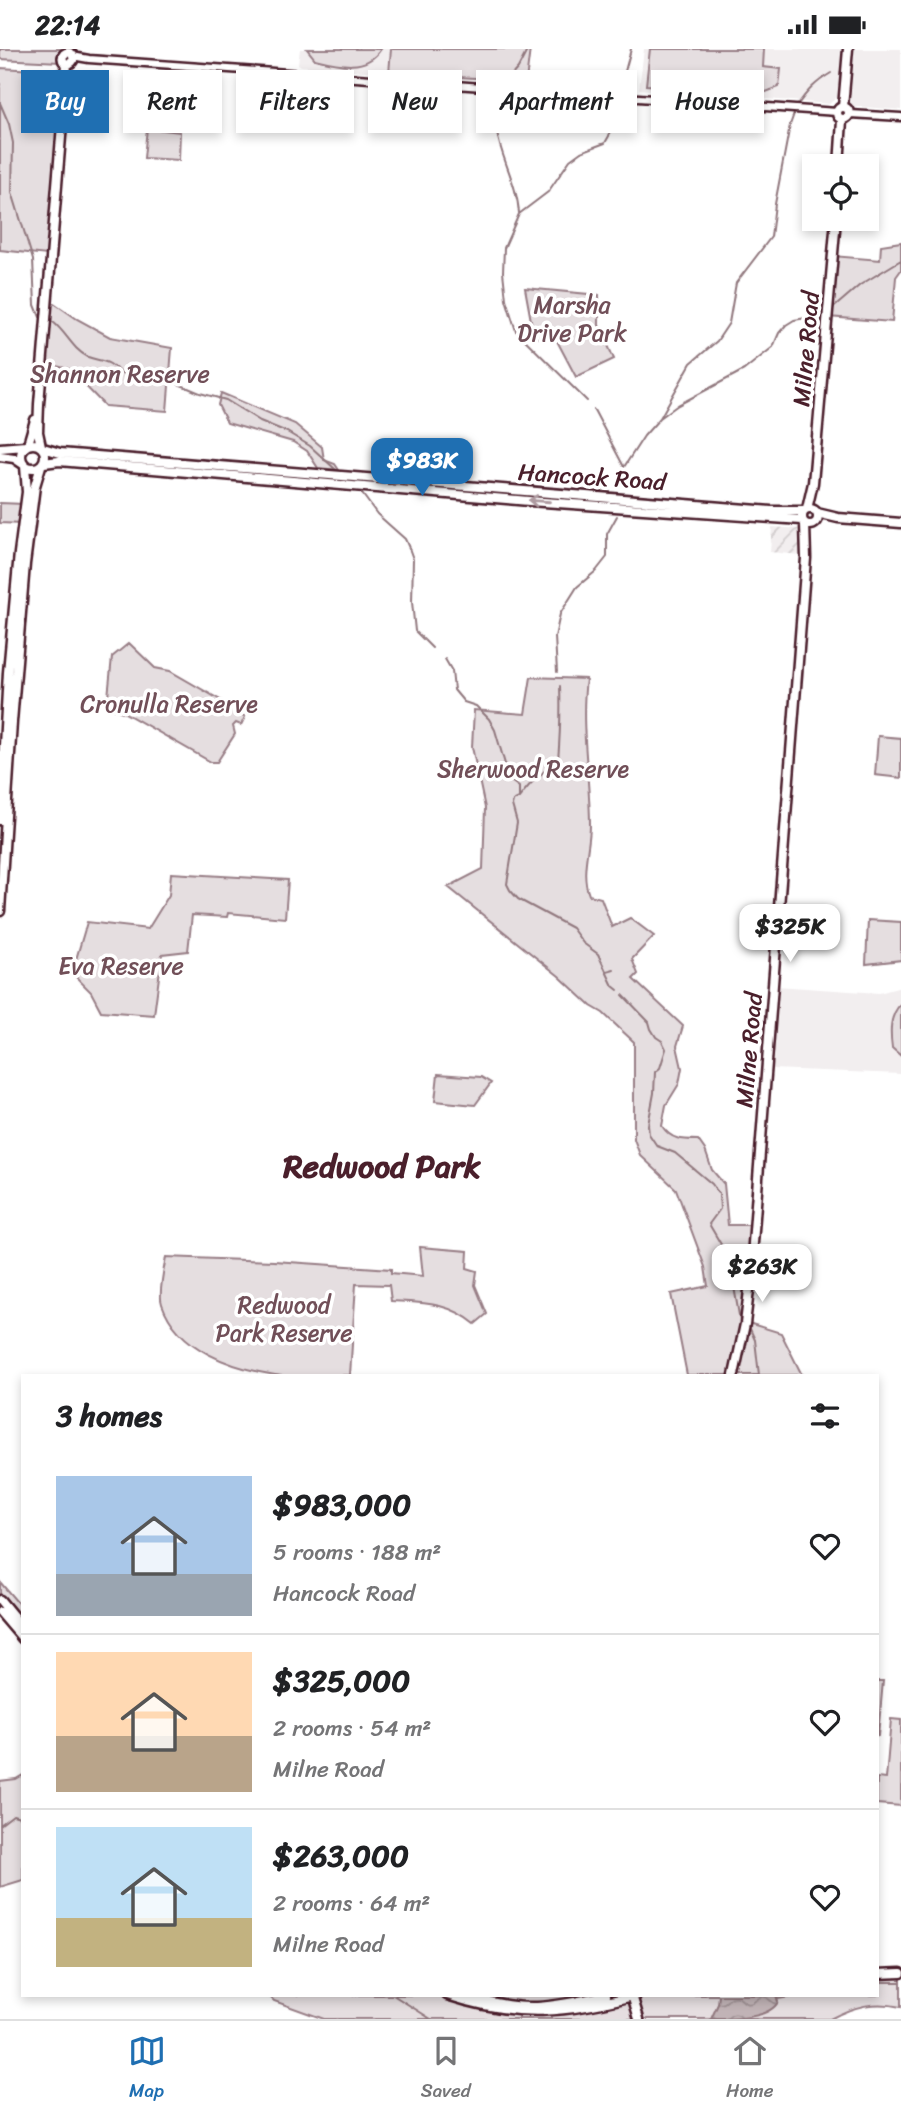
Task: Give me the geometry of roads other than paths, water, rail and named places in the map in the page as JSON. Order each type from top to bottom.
[{"type":"main road","points":[[840,154],[848,49]]},
{"type":"main road","points":[[25,534],[35,486],[46,455],[38,432],[39,404],[70,56]]},
{"type":"main road","name":"Milne Road","points":[[734,1374],[750,1282],[806,558],[835,231]]},
{"type":"main road","points":[[0,820],[25,534],[27,492],[21,454],[27,445],[39,404]]},
{"type":"main road","points":[[0,448],[35,443],[42,447]]},
{"type":"main road","name":"Hancock Road","points":[[42,447],[60,453],[452,490]]},
{"type":"main road","points":[[0,456],[14,458],[33,469],[42,464]]},
{"type":"main road","name":"Hancock Road","points":[[42,464],[59,461],[901,523]]},
{"type":"main road","points":[[0,911],[9,704]]},
{"type":"main road","points":[[0,1599],[21,1625]]},
{"type":"main road","points":[[1,1615],[21,1637]]},
{"type":"main road","points":[[879,1968],[901,1971]]},
{"type":"main road","points":[[879,1974],[901,1971]]},
{"type":"main road","points":[[453,1997],[495,2012],[535,2015],[580,2010],[626,1997]]},
{"type":"main road","points":[[474,1997],[519,2008],[554,2007],[597,1997]]},
{"type":"main road","points":[[634,1997],[639,2019]]},
{"type":"street","points":[[70,56],[901,117]]},
{"type":"water","points":[[719,1997],[777,1997],[778,2002],[767,2012],[758,2015],[711,2019]]},
{"type":"waterway","points":[[516,70],[528,49]]},
{"type":"waterway","points":[[625,70],[631,49]]},
{"type":"waterway","points":[[797,106],[812,87],[831,73]]},
{"type":"waterway","points":[[0,103],[13,143],[12,192],[33,260],[35,305],[40,317]]},
{"type":"waterway","points":[[660,418],[691,363],[717,341],[729,323],[736,283],[771,237],[790,125],[795,111]]},
{"type":"waterway","points":[[497,133],[517,197],[519,213]]},
{"type":"waterway","points":[[587,401],[516,331],[506,299],[504,248],[519,214],[548,192],[570,160],[581,152],[605,143],[610,133]]},
{"type":"waterway","points":[[831,310],[860,285],[901,260]]},
{"type":"waterway","points":[[624,467],[644,436],[660,418],[678,405],[744,370],[773,347],[786,325],[794,320],[824,315]]},
{"type":"waterway","points":[[53,322],[78,350],[88,357],[107,363],[126,375],[150,372],[200,393],[226,400],[310,446],[335,469]]},
{"type":"waterway","points":[[594,410],[624,467],[625,487]]},
{"type":"waterway","points":[[360,491],[377,514],[405,539],[413,559],[412,602],[415,631],[432,648]]},
{"type":"waterway","points":[[557,672],[555,637],[560,614],[577,587],[596,571],[607,557],[607,534],[617,516]]},
{"type":"waterway","points":[[445,659],[452,671],[454,690],[464,702],[476,706],[489,719],[507,771],[504,776],[519,787],[519,798],[513,801],[512,805],[517,823],[507,884],[510,890],[518,899],[572,928],[583,943],[598,954],[613,986],[618,990]]},
{"type":"waterway","points":[[519,798],[535,779],[558,761],[560,686]]},
{"type":"waterway","points":[[607,971],[614,969]]},
{"type":"waterway","points":[[623,995],[649,1022],[666,1049],[660,1068],[655,1072],[649,1134],[657,1146],[675,1153],[712,1184],[719,1194],[720,1209],[709,1224],[726,1253],[731,1273]]},
{"type":"waterway","points":[[733,1281],[740,1321]]},
{"type":"waterway","points":[[750,1329],[755,1340],[759,1374]]},
{"type":"waterway","points":[[0,1825],[13,1815],[21,1817]]},
{"type":"waterway","points":[[879,1982],[901,1982]]},
{"type":"waterway","points":[[396,1997],[431,2019]]},
{"type":"waterway","points":[[778,1999],[790,1997]]},
{"type":"district","name":"Redwood Park","points":[[382,1166]]},
{"type":"park label","name":"Marsha Drive Park","points":[[572,319]]},
{"type":"park label","name":"Shannon Reserve","points":[[120,374]]},
{"type":"park label","name":"Cronulla Reserve","points":[[169,704]]},
{"type":"park label","name":"Sherwood Reserve","points":[[533,769]]},
{"type":"park label","name":"Eva Reserve","points":[[121,966]]},
{"type":"park label","name":"Redwood Park Reserve","points":[[284,1319]]}]
